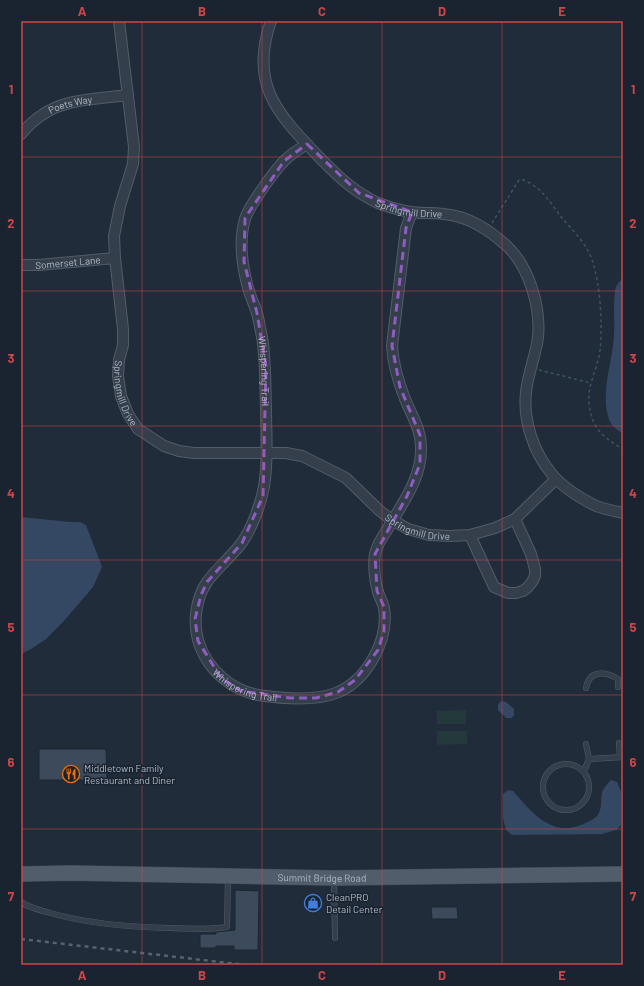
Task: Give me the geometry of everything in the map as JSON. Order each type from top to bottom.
[{"type":"main road","name":"Summit Bridge Road","points":[[21,874],[71,873],[228,875],[334,878],[623,874]]},
{"type":"street","name":"Springmill Drive","points":[[119,21],[134,147],[133,164],[120,206],[114,236],[123,329],[123,345],[119,360],[119,383],[121,396],[128,414],[138,429],[164,446],[179,451],[194,453],[286,453],[302,456],[346,478],[380,511],[392,520],[408,529],[429,535],[470,535],[495,528],[515,519],[556,479]]},
{"type":"street","name":"Springmill Drive","points":[[271,21],[266,35],[263,53],[263,72],[268,92],[274,105],[283,118],[346,183],[359,193],[398,210],[462,217],[494,234],[510,249],[521,264],[534,295],[538,317],[538,336],[526,391],[525,409],[533,442],[543,461],[556,479],[577,495],[598,506],[623,514]]},
{"type":"street","name":"Poets Way","points":[[21,134],[42,115],[63,104],[128,95]]},
{"type":"street","name":"Whispering Trail","points":[[307,144],[284,161],[257,197],[245,218],[242,244],[244,262],[248,285],[257,313],[266,366],[267,453],[263,496],[242,543],[207,582],[201,595],[195,619],[198,641],[207,659],[221,678],[241,691],[263,696],[316,698],[338,692],[355,680],[369,665],[378,650],[384,631],[384,607],[378,591],[375,575],[375,554],[382,537],[407,496],[420,464],[420,435],[396,374],[392,346],[406,228],[412,212]]},
{"type":"street","name":"Somerset Lane","points":[[21,265],[39,265],[115,258]]},
{"type":"street","points":[[470,535],[494,587],[508,593],[522,591],[528,588],[532,582],[535,576],[535,569],[531,554],[515,519]]},
{"type":"lane","points":[[586,688],[587,681],[599,673],[613,676],[618,679],[618,687]]},
{"type":"lane","points":[[589,759],[622,757],[619,743]]},
{"type":"lane","points":[[584,771],[589,759],[586,744]]},
{"type":"lane","points":[[567,763],[584,771],[590,786],[589,792],[583,803],[574,809],[562,811],[554,808],[548,802],[543,792],[543,780],[547,772],[555,766],[567,763]]},
{"type":"lane","points":[[21,902],[37,909],[94,923],[127,927],[211,929],[227,927],[228,875]]},
{"type":"lane","points":[[334,878],[335,938]]},
{"type":"path","points":[[487,230],[519,180],[524,180],[537,188],[588,249],[592,260],[596,281],[600,321],[600,350],[591,383],[589,402],[591,414],[595,427],[607,439],[623,449]]},
{"type":"path","points":[[531,368],[591,383]]},
{"type":"highlighted area","points":[[307,144],[359,193],[412,212],[406,228],[392,346],[400,387],[420,435],[420,464],[407,496],[375,554],[377,591],[384,607],[384,631],[378,650],[355,680],[338,692],[316,698],[290,698],[241,691],[221,678],[198,641],[195,619],[201,595],[207,582],[242,543],[263,496],[266,366],[257,313],[244,262],[245,218],[284,161]]},
{"type":"green space","points":[[466,710],[466,724],[437,724],[437,711]]},
{"type":"green space","points":[[437,731],[467,731],[467,744],[437,745]]},
{"type":"water","points":[[623,278],[623,434],[610,422],[606,406],[606,396],[613,344],[615,291],[617,285]]},
{"type":"water","points":[[21,517],[80,522],[86,525],[102,567],[93,587],[63,622],[46,639],[21,654]]},
{"type":"water","points":[[501,701],[506,702],[514,709],[514,715],[512,718],[506,718],[498,710],[498,705]]},
{"type":"water","points":[[611,780],[617,782],[621,792],[621,825],[616,830],[602,834],[512,835],[506,830],[503,818],[503,794],[508,790],[513,791],[534,814],[542,820],[560,828],[570,828],[581,825],[597,816],[601,806],[601,796],[603,790]]},
{"type":"building","points":[[39,749],[106,749],[107,780],[39,780]]},
{"type":"building","points":[[235,890],[259,891],[258,950],[234,950],[234,946],[200,948],[200,934],[216,934],[216,932],[235,930]]},
{"type":"building","points":[[431,907],[457,907],[458,919],[432,919]]},
{"type":"railway","points":[[21,939],[246,965]]},
{"type":"place","name":"Middletown Family Restaurant and Diner","points":[[71,774]]},
{"type":"place","name":"CleanPRO Detail Center","points":[[313,903]]}]
